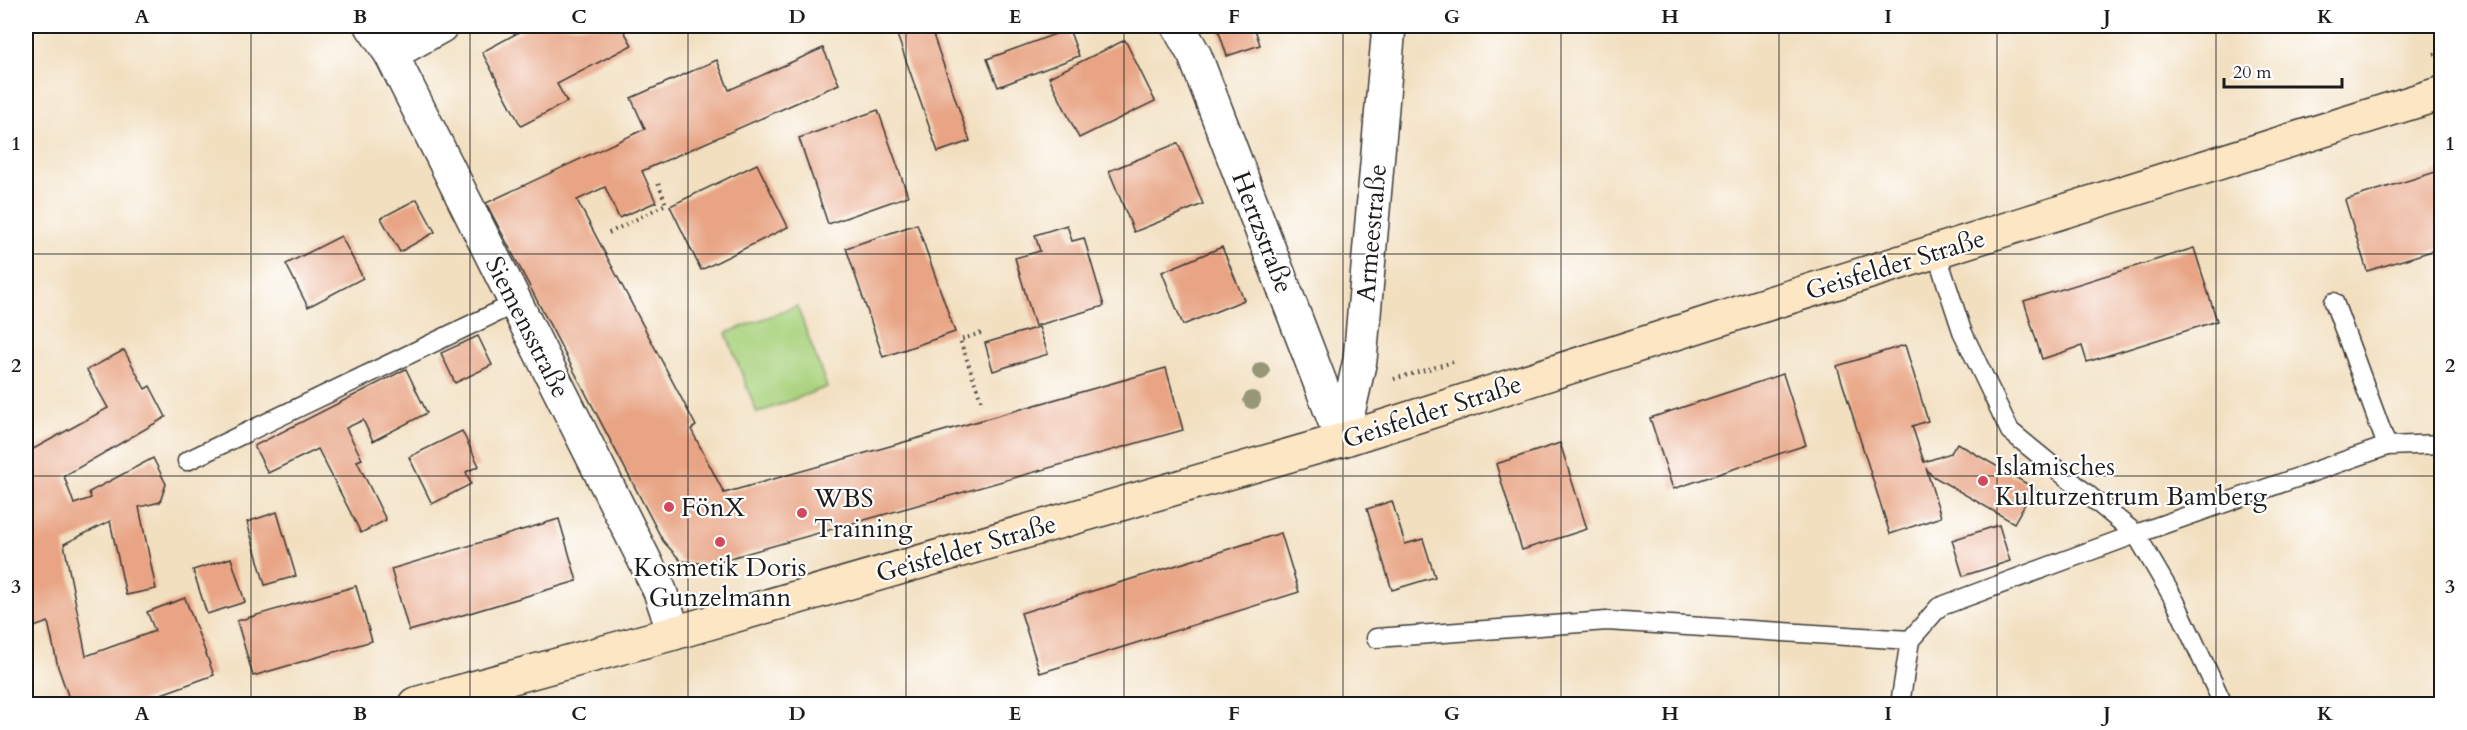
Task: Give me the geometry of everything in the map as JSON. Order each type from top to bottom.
[{"type":"main road","name":"Geisfelder Straße","points":[[415,705],[674,633],[1342,440],[1748,310],[2442,93]]},
{"type":"street","name":"Siemensstraße","points":[[372,26],[391,54],[660,591],[674,633]]},
{"type":"street","points":[[391,54],[441,26]]},
{"type":"street","name":"Hertzstraße","points":[[1178,26],[1195,56],[1342,440]]},
{"type":"street","name":"Armeestraße","points":[[1342,440],[1360,360],[1389,26]]},
{"type":"lane","points":[[1936,252],[1962,331],[2010,431],[2136,534],[2175,602],[2223,705]]},
{"type":"lane","points":[[2334,302],[2387,446]]},
{"type":"lane","points":[[187,461],[516,303]]},
{"type":"lane","points":[[1900,705],[1910,640],[1939,607],[2136,534],[2387,446],[2442,444]]},
{"type":"lane","points":[[1376,638],[1606,621],[1910,640]]},
{"type":"path","points":[[609,233],[666,204],[658,183]]},
{"type":"path","points":[[981,400],[960,340],[984,332]]},
{"type":"green space","points":[[797,306],[827,387],[757,413],[726,333]]},
{"type":"building","points":[[526,26],[621,26],[632,45],[557,84],[567,102],[521,126],[482,52],[527,28]]},
{"type":"building","points":[[894,26],[930,26],[970,141],[938,152]]},
{"type":"building","points":[[1217,26],[1254,26],[1260,45],[1227,56]]},
{"type":"building","points":[[1069,29],[1079,56],[998,87],[987,59]]},
{"type":"building","points":[[1125,40],[1155,101],[1079,138],[1049,77]]},
{"type":"building","points":[[823,48],[839,84],[642,171],[656,202],[619,218],[605,187],[577,200],[696,426],[691,429],[724,493],[1166,368],[1183,430],[709,564],[681,561],[663,541],[486,203],[645,129],[631,98],[717,60],[729,90]]},
{"type":"building","points":[[878,110],[908,196],[828,224],[799,138]]},
{"type":"building","points":[[1178,143],[1203,204],[1134,232],[1109,171]]},
{"type":"building","points":[[757,164],[788,227],[701,270],[670,206]]},
{"type":"building","points":[[2442,170],[2442,248],[2367,271],[2345,200]]},
{"type":"building","points":[[417,199],[435,232],[400,252],[381,218]]},
{"type":"building","points":[[917,224],[955,332],[883,357],[846,248]]},
{"type":"building","points":[[1067,225],[1072,241],[1084,238],[1104,306],[1035,326],[1015,258],[1040,251],[1035,235]]},
{"type":"building","points":[[341,236],[363,278],[308,307],[286,264]]},
{"type":"building","points":[[1222,247],[1244,300],[1183,325],[1162,272]]},
{"type":"building","points":[[2194,248],[2217,321],[2087,362],[2082,346],[2042,359],[2024,301]]},
{"type":"building","points":[[1039,327],[1048,354],[993,371],[985,343]]},
{"type":"building","points":[[478,336],[492,365],[455,383],[441,353]]},
{"type":"building","points":[[1905,345],[1928,421],[1912,426],[1924,462],[1951,453],[1957,443],[2034,488],[2014,523],[1931,475],[1926,468],[1941,517],[1890,534],[1837,366]]},
{"type":"building","points":[[124,350],[145,389],[150,386],[166,417],[64,476],[74,504],[91,498],[89,492],[153,458],[166,484],[160,502],[139,507],[156,589],[126,595],[110,521],[64,544],[86,656],[155,631],[147,612],[185,598],[214,675],[134,704],[104,704],[101,698],[84,704],[71,704],[58,667],[48,622],[26,630],[26,453],[108,408],[87,370]]},
{"type":"building","points":[[406,369],[427,413],[373,441],[363,420],[346,428],[362,459],[357,461],[386,520],[361,533],[318,449],[268,473],[254,446]]},
{"type":"building","points":[[1783,374],[1806,445],[1673,489],[1650,418]]},
{"type":"building","points":[[462,431],[479,466],[466,472],[471,484],[432,504],[409,457]]},
{"type":"building","points":[[1560,443],[1587,529],[1522,550],[1496,464]]},
{"type":"building","points":[[1392,501],[1405,544],[1423,539],[1435,577],[1392,590],[1367,509]]},
{"type":"building","points":[[277,512],[296,576],[265,585],[247,522]]},
{"type":"building","points":[[559,519],[577,581],[409,631],[391,569]]},
{"type":"building","points":[[1999,525],[2010,561],[1963,576],[1952,540]]},
{"type":"building","points":[[1281,533],[1299,592],[1040,673],[1021,613]]},
{"type":"building","points":[[231,558],[245,602],[207,614],[193,570]]},
{"type":"building","points":[[356,586],[372,641],[253,676],[237,621]]},
{"type":"place","name":"Islamisches Kulturzentrum Bamberg","points":[[1983,481]]},
{"type":"place","name":"FönX","points":[[669,507]]},
{"type":"place","name":"WBS Training","points":[[802,513]]},
{"type":"place","name":"Kosmetik Doris Gunzelmann","points":[[720,542]]}]
